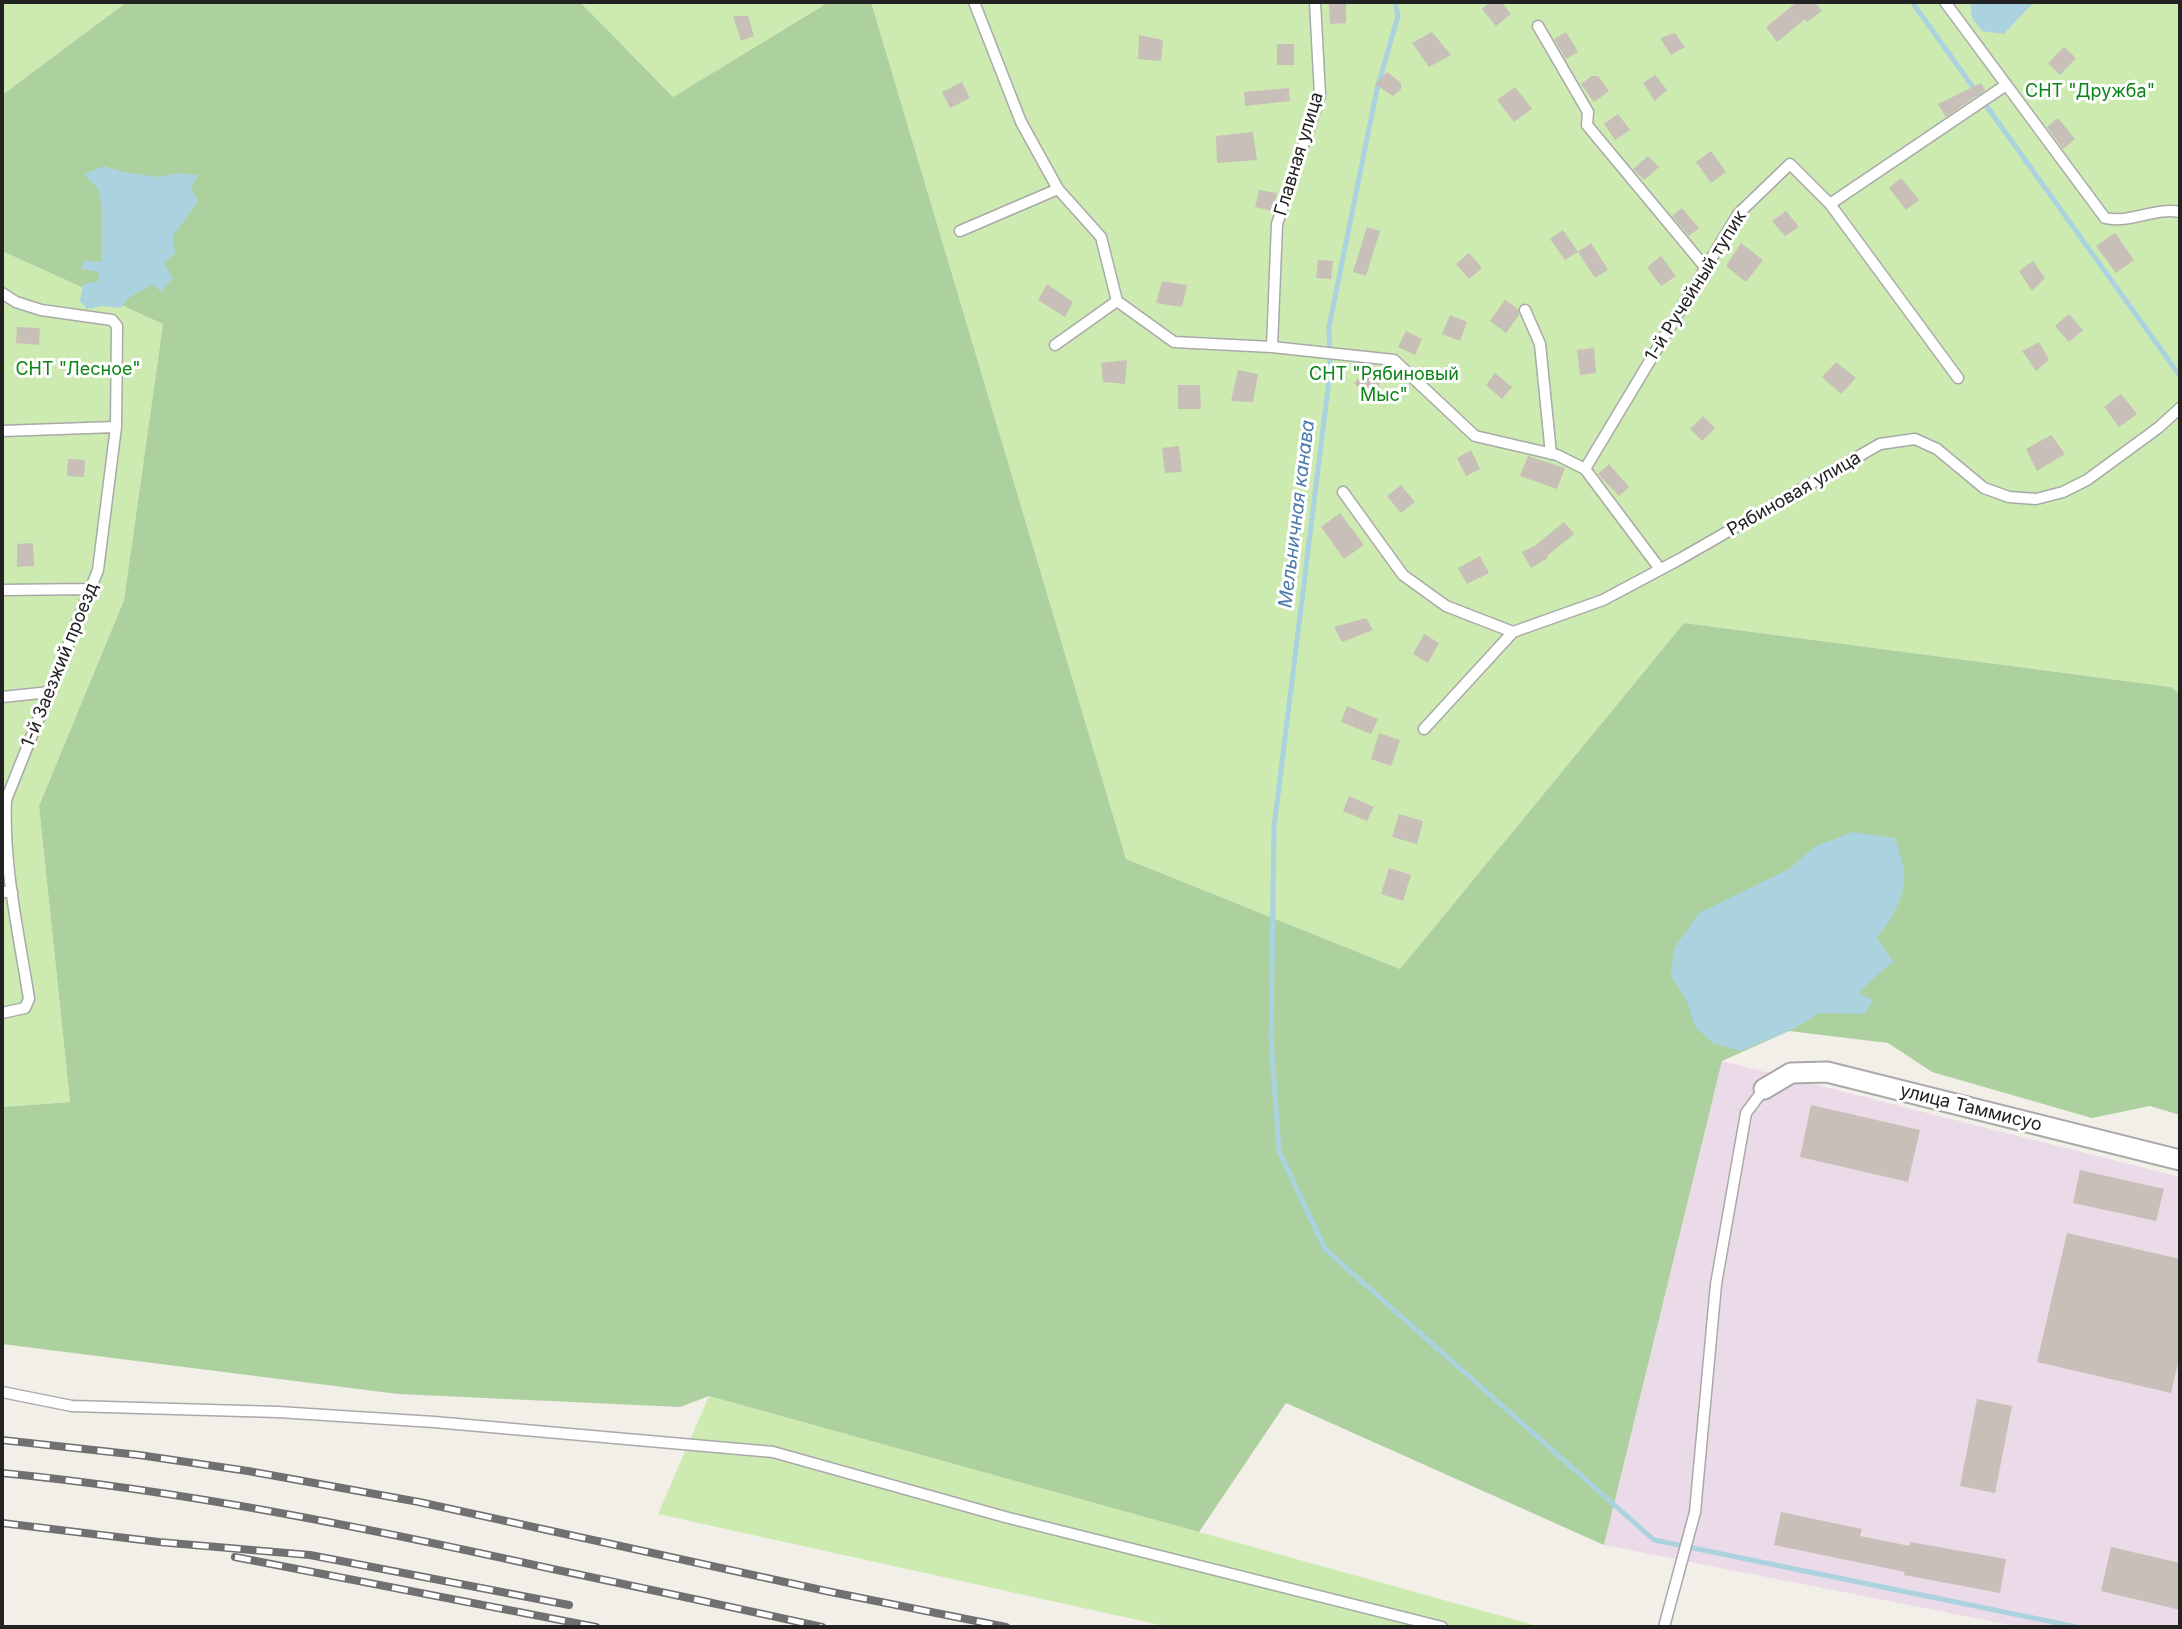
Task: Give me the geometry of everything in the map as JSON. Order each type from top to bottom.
[{"type":"street","name":"улица Таммисуо","points":[[1763,1089],[1791,1073],[1827,1072],[2180,1160]]},
{"type":"lane","points":[[974,2],[1021,122],[1058,189],[1101,237],[1117,301],[1174,342],[1394,360],[1475,436],[1550,454],[1586,469],[1660,569]]},
{"type":"lane","name":"Главная улица","points":[[1272,348],[1277,224],[1321,95],[1315,2]]},
{"type":"lane","points":[[1945,2],[2105,218],[2116,220],[2169,210],[2180,212]]},
{"type":"lane","points":[[1538,26],[1588,111],[1587,125],[1705,267]]},
{"type":"lane","points":[[1958,378],[1830,204],[2006,85]]},
{"type":"lane","name":"1-й Ручейный тупик","points":[[1586,469],[1738,214],[1790,164],[1830,204]]},
{"type":"lane","points":[[960,231],[1058,189]]},
{"type":"lane","name":"1-й Заезжий проезд","points":[[2,293],[16,302],[41,310],[112,320],[117,326],[116,427],[98,570],[6,800],[7,892],[29,999],[25,1008],[2,1013]]},
{"type":"lane","points":[[1055,345],[1117,301]]},
{"type":"lane","points":[[1525,310],[1540,344],[1550,454]]},
{"type":"lane","name":"Рябиновая улица","points":[[1424,729],[1513,632],[1603,600],[1880,444],[1915,439],[1937,449],[1984,488],[2010,497],[2036,499],[2063,492],[2087,480],[2158,428],[2180,408]]},
{"type":"lane","points":[[2,431],[116,427]]},
{"type":"lane","points":[[1343,492],[1403,575],[1446,606],[1513,632]]},
{"type":"lane","points":[[2,590],[91,590]]},
{"type":"lane","points":[[2,697],[50,692]]},
{"type":"lane","points":[[1664,1627],[1695,1512],[1716,1284],[1745,1112],[1763,1089]]},
{"type":"lane","points":[[2,1392],[72,1406],[278,1412],[421,1421],[773,1452],[1005,1517],[1442,1627]]},
{"type":"shaded area","points":[[1722,1061],[2180,1177],[2180,1627],[2021,1627],[1604,1545]]},
{"type":"green space","points":[[2,2],[127,2],[2,95]]},
{"type":"green space","points":[[127,2],[580,2],[673,97],[829,2],[871,2],[1126,859],[1400,969],[1684,623],[2171,687],[2180,694],[2180,1115],[2150,1106],[2092,1118],[1932,1072],[1888,1043],[1789,1031],[1722,1061],[1604,1545],[1286,1403],[1199,1532],[709,1396],[680,1407],[398,1394],[2,1344],[2,1107],[70,1102],[39,806],[124,600],[163,324],[2,251],[2,95]]},
{"type":"green space","points":[[580,2],[829,2],[673,97]]},
{"type":"green space","name":"СНТ \"Рябиновый Мыс\"","points":[[871,2],[2180,2],[2180,694],[2171,687],[1684,623],[1400,969],[1126,859]]},
{"type":"green space","name":"СНТ \"Лесное\"","points":[[2,251],[163,324],[124,600],[39,806],[70,1102],[2,1107]]},
{"type":"green space","points":[[709,1396],[1541,1627],[1169,1627],[658,1514]]},
{"type":"water","points":[[1970,2],[2037,2],[2004,34],[1982,31],[1972,18]]},
{"type":"water","points":[[105,166],[157,177],[178,173],[198,175],[191,188],[198,201],[173,236],[175,253],[164,263],[173,278],[161,292],[152,284],[127,299],[121,308],[102,306],[87,309],[80,301],[83,284],[97,282],[99,272],[82,269],[83,261],[102,262],[102,210],[99,190],[84,174]]},
{"type":"water","points":[[1853,832],[1895,838],[1904,871],[1903,889],[1897,907],[1877,938],[1894,962],[1858,993],[1873,1000],[1864,1014],[1820,1013],[1789,1031],[1740,1051],[1713,1043],[1695,1027],[1687,1002],[1671,975],[1674,948],[1699,913],[1789,869],[1816,846]]},
{"type":"building","points":[[1490,2],[1501,2],[1511,14],[1496,26],[1482,9]]},
{"type":"building","points":[[1797,2],[1815,2],[1822,11],[1807,22],[1805,19],[1777,42],[1766,27]]},
{"type":"building","points":[[1329,4],[1346,4],[1346,23],[1330,24]]},
{"type":"building","points":[[733,16],[748,16],[754,36],[741,41]]},
{"type":"building","points":[[1432,32],[1451,55],[1429,67],[1412,43]]},
{"type":"building","points":[[1566,32],[1578,52],[1566,59],[1554,39]]},
{"type":"building","points":[[1675,33],[1685,47],[1671,55],[1660,38]]},
{"type":"building","points":[[1139,35],[1163,40],[1161,61],[1138,59]]},
{"type":"building","points":[[1277,44],[1294,44],[1294,65],[1277,65]]},
{"type":"building","points":[[2064,47],[2076,58],[2060,75],[2048,63]]},
{"type":"building","points":[[1387,72],[1401,83],[1401,89],[1393,96],[1375,84]]},
{"type":"building","points":[[1655,75],[1667,90],[1655,101],[1643,83]]},
{"type":"building","points":[[1592,76],[1598,76],[1609,91],[1594,102],[1581,84]]},
{"type":"building","points":[[962,82],[970,98],[950,108],[942,92]]},
{"type":"building","points":[[1981,83],[1985,90],[1946,117],[1938,104]]},
{"type":"building","points":[[1515,87],[1532,109],[1514,122],[1497,100]]},
{"type":"building","points":[[1289,88],[1290,101],[1245,106],[1244,92]]},
{"type":"building","points":[[1618,114],[1630,130],[1615,140],[1604,124]]},
{"type":"building","points":[[2058,118],[2075,139],[2063,149],[2047,127]]},
{"type":"building","points":[[1253,132],[1257,160],[1217,163],[1216,136]]},
{"type":"building","points":[[1711,151],[1726,172],[1711,183],[1696,162]]},
{"type":"building","points":[[1648,156],[1659,167],[1644,180],[1633,169]]},
{"type":"building","points":[[1901,178],[1919,200],[1906,210],[1889,188]]},
{"type":"building","points":[[1259,190],[1277,193],[1273,211],[1255,207]]},
{"type":"building","points":[[1682,208],[1699,228],[1689,236],[1672,216]]},
{"type":"building","points":[[1786,211],[1799,227],[1785,236],[1772,221]]},
{"type":"building","points":[[1367,227],[1380,231],[1366,276],[1353,272]]},
{"type":"building","points":[[1563,230],[1578,252],[1565,260],[1550,239]]},
{"type":"building","points":[[2115,233],[2134,260],[2116,273],[2096,246]]},
{"type":"building","points":[[1591,243],[1608,270],[1595,278],[1578,252]]},
{"type":"building","points":[[1741,243],[1763,260],[1746,282],[1726,266]]},
{"type":"building","points":[[1469,253],[1482,268],[1469,279],[1456,264]]},
{"type":"building","points":[[1661,256],[1676,276],[1661,286],[1647,267]]},
{"type":"building","points":[[1318,260],[1333,261],[1331,279],[1316,278]]},
{"type":"building","points":[[2033,261],[2045,278],[2032,291],[2019,271]]},
{"type":"building","points":[[1162,281],[1187,285],[1182,307],[1156,303]]},
{"type":"building","points":[[1047,284],[1073,302],[1065,317],[1038,300]]},
{"type":"building","points":[[1505,300],[1518,309],[1519,315],[1506,333],[1490,321]]},
{"type":"building","points":[[2069,314],[2083,330],[2069,342],[2055,326]]},
{"type":"building","points":[[1450,315],[1467,322],[1460,341],[1442,334]]},
{"type":"building","points":[[17,327],[40,328],[39,345],[16,343]]},
{"type":"building","points":[[1406,331],[1422,339],[1415,355],[1398,347]]},
{"type":"building","points":[[2039,342],[2049,360],[2036,371],[2022,351]]},
{"type":"building","points":[[1594,348],[1596,373],[1580,375],[1577,350]]},
{"type":"building","points":[[1127,360],[1125,384],[1103,382],[1101,363]]},
{"type":"building","points":[[1836,362],[1856,378],[1841,394],[1822,377]]},
{"type":"building","points":[[1372,365],[1386,378],[1368,396],[1354,383]]},
{"type":"building","points":[[1238,370],[1258,374],[1253,402],[1231,401]]},
{"type":"building","points":[[1495,373],[1512,387],[1502,399],[1486,385]]},
{"type":"building","points":[[1178,385],[1200,385],[1201,409],[1178,409]]},
{"type":"building","points":[[2121,394],[2137,414],[2119,427],[2104,407]]},
{"type":"building","points":[[1703,416],[1715,428],[1702,441],[1690,429]]},
{"type":"building","points":[[2051,435],[2065,454],[2037,471],[2026,449]]},
{"type":"building","points":[[1179,446],[1182,472],[1165,473],[1162,448]]},
{"type":"building","points":[[1471,450],[1480,469],[1466,476],[1457,458]]},
{"type":"building","points":[[1528,456],[1565,468],[1557,489],[1520,476]]},
{"type":"building","points":[[68,459],[85,460],[84,477],[67,476]]},
{"type":"building","points":[[1609,464],[1629,487],[1619,496],[1598,474]]},
{"type":"building","points":[[1401,485],[1415,502],[1401,513],[1387,496]]},
{"type":"building","points":[[1340,513],[1364,545],[1344,559],[1321,527]]},
{"type":"building","points":[[1564,522],[1574,534],[1547,556],[1548,558],[1531,568],[1522,552],[1536,545]]},
{"type":"building","points":[[33,543],[34,566],[17,567],[17,544]]},
{"type":"building","points":[[1480,556],[1489,573],[1467,584],[1458,568]]},
{"type":"building","points":[[1366,618],[1373,630],[1342,642],[1334,627]]},
{"type":"building","points":[[1424,634],[1439,643],[1428,663],[1413,654]]},
{"type":"building","points":[[1347,706],[1378,719],[1371,734],[1341,722]]},
{"type":"building","points":[[1379,733],[1400,740],[1391,766],[1371,759]]},
{"type":"building","points":[[1349,796],[1374,807],[1367,821],[1343,811]]},
{"type":"building","points":[[1399,814],[1423,821],[1417,844],[1392,837]]},
{"type":"building","points":[[1389,868],[1411,875],[1403,901],[1381,894]]},
{"type":"building","points":[[1811,1105],[1920,1130],[1908,1182],[1800,1157]]},
{"type":"building","points":[[2080,1170],[2164,1189],[2156,1221],[2073,1203]]},
{"type":"building","points":[[2067,1233],[2180,1259],[2180,1354],[2171,1393],[2037,1362]]},
{"type":"building","points":[[1977,1399],[2012,1406],[1995,1493],[1960,1486]]},
{"type":"building","points":[[1781,1512],[1862,1529],[1860,1536],[2006,1559],[2000,1593],[1904,1575],[1905,1572],[1774,1545]]},
{"type":"building","points":[[2111,1547],[2180,1563],[2180,1610],[2101,1591]]},
{"type":"waterway","name":"Мельничная канава","points":[[1395,2],[1398,16],[1377,89],[1329,327],[1330,372],[1274,827],[1271,1038],[1279,1151],[1325,1249],[1654,1540],[2077,1627]]},
{"type":"waterway","points":[[1912,2],[2180,376]]},
{"type":"railway","points":[[2,1440],[139,1455],[248,1471],[419,1502],[826,1591],[1006,1627]]},
{"type":"railway","points":[[2,1473],[139,1490],[276,1512],[822,1627]]},
{"type":"railway","points":[[2,1523],[159,1542],[310,1555],[569,1605]]},
{"type":"railway","points":[[235,1557],[596,1627]]},
{"type":"park label","name":"СНТ \"Дружба\"","points":[[2090,92]]}]
